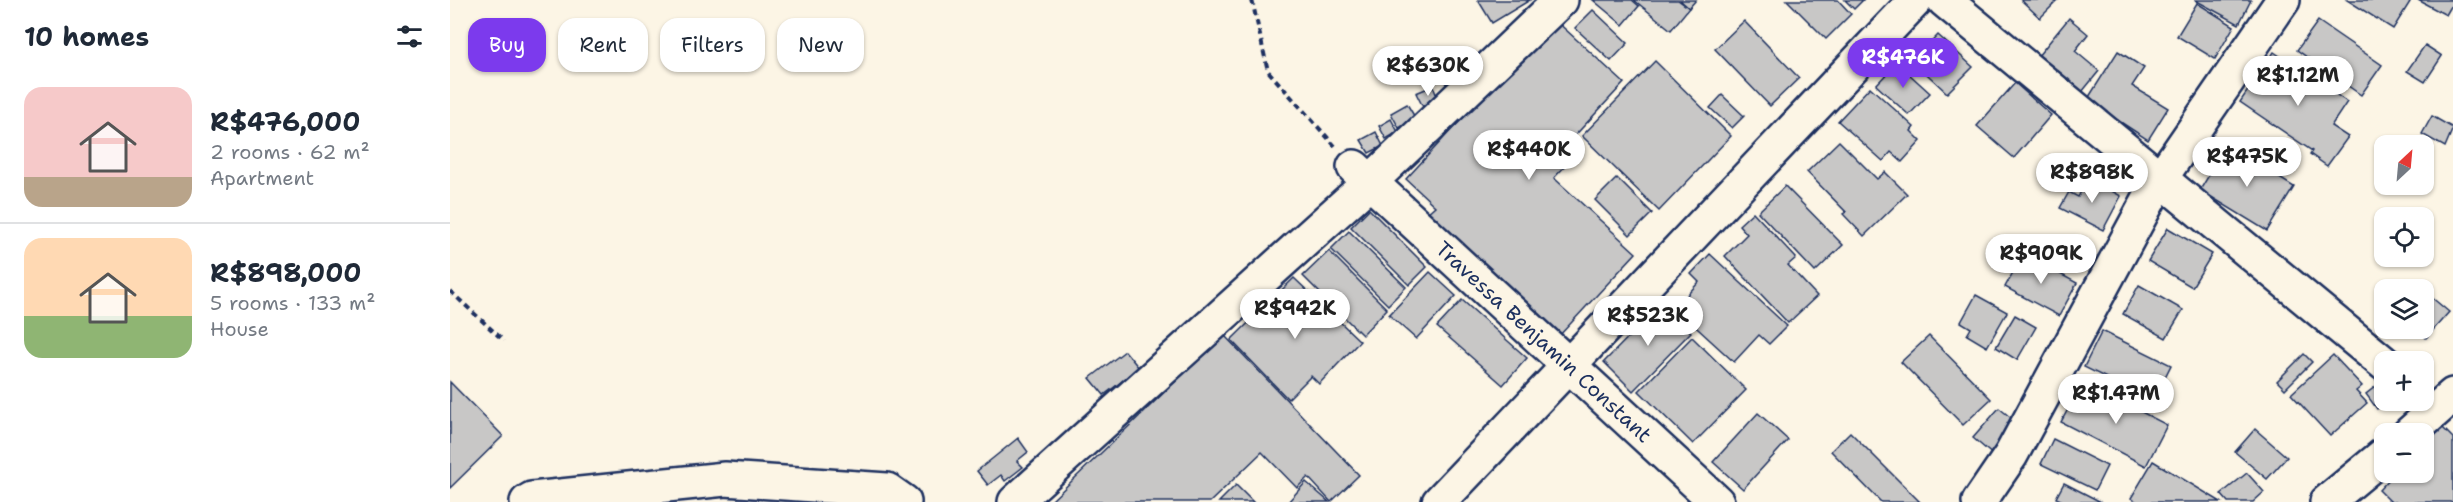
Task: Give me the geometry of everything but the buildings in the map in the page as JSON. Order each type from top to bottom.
[{"type":"street","points":[[1015,502],[1362,173],[1561,0]]},
{"type":"street","points":[[1439,502],[1916,0]]},
{"type":"street","points":[[1944,0],[2374,355]]},
{"type":"street","points":[[1979,502],[2011,455],[2160,179],[2283,0]]},
{"type":"street","name":"Travessa Benjamin Constant","points":[[1362,173],[1717,502]]},
{"type":"street","points":[[2419,423],[2439,400]]},
{"type":"street","points":[[2327,502],[2374,463]]},
{"type":"street","points":[[527,502],[532,499],[725,479],[887,490],[904,502]]},
{"type":"path","points":[[1252,0],[1268,71],[1362,173]]},
{"type":"path","points":[[450,291],[504,340]]}]
